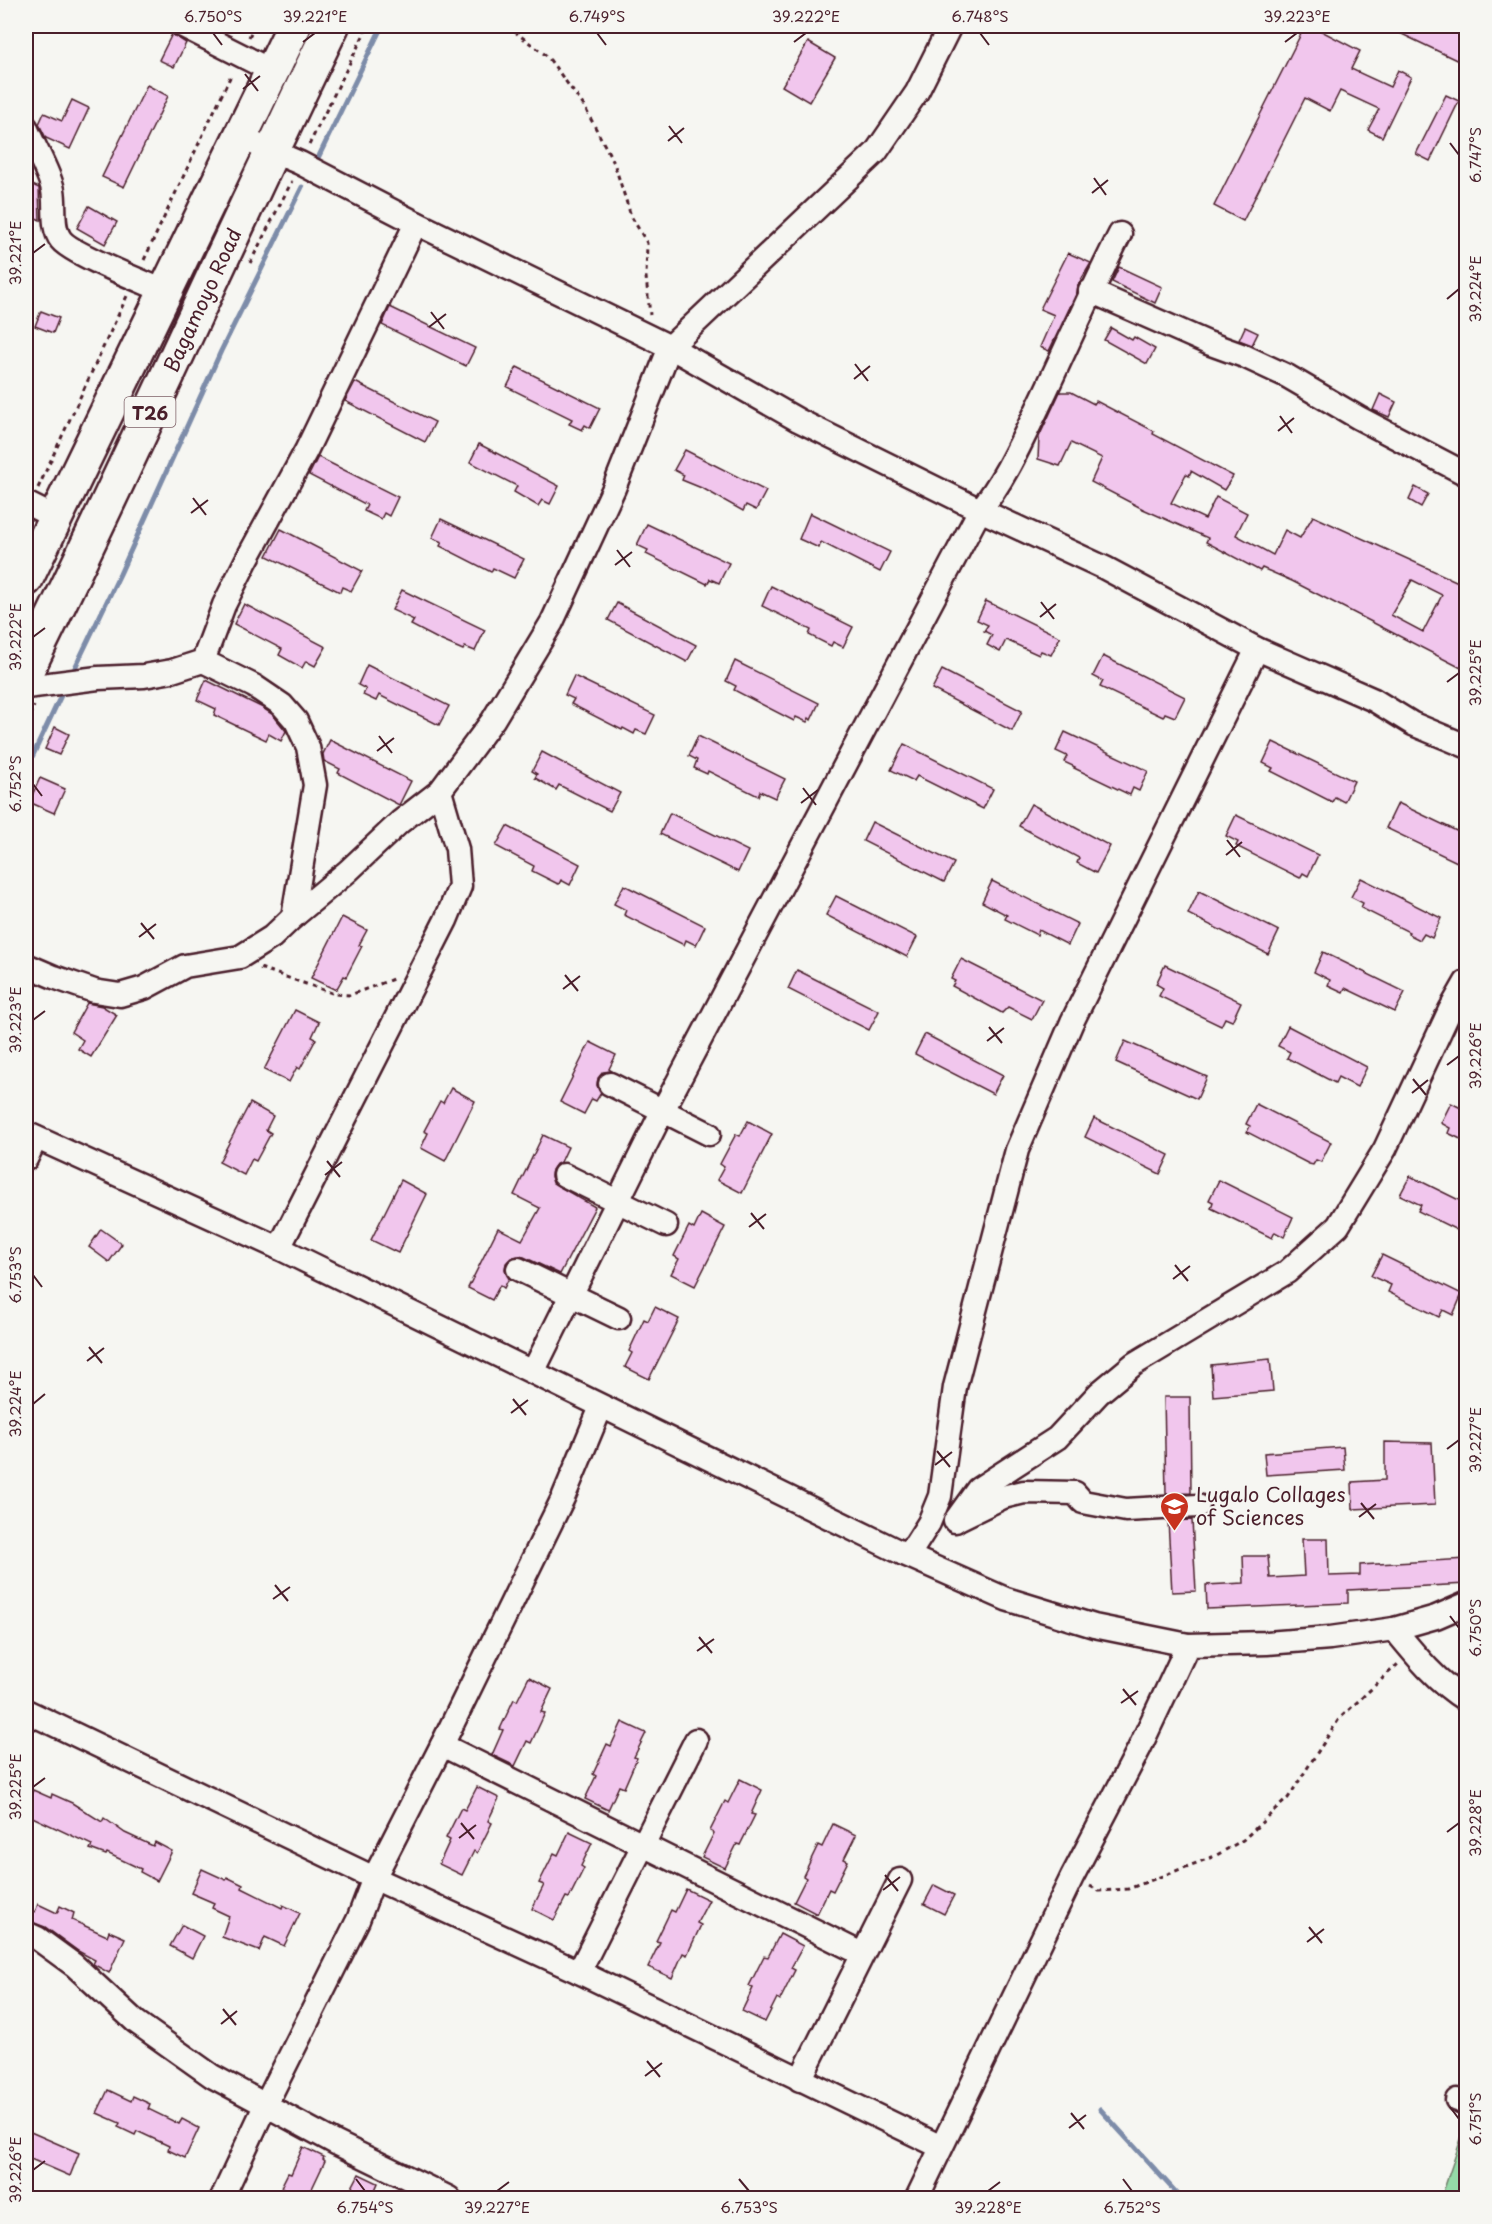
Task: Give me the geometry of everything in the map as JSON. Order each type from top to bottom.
[{"type":"highway","name":"Bagamoyo Road","points":[[26,579],[40,510],[164,291],[294,26]]},
{"type":"highway","name":"Bagamoyo Road","points":[[26,672],[91,540],[271,151],[332,26]]},
{"type":"lane","points":[[183,26],[272,71]]},
{"type":"lane","points":[[26,965],[94,991],[120,995],[144,988],[185,966],[240,957],[272,937],[400,822],[440,791],[493,720],[552,622],[614,488],[670,347],[876,152],[917,92],[950,26]]},
{"type":"lane","points":[[26,127],[53,189],[56,228],[60,239],[66,245],[101,263],[164,291]]},
{"type":"lane","points":[[239,137],[300,163],[416,223],[670,347],[798,420],[980,510],[1105,568],[1257,649],[1374,700],[1413,724],[1467,746]]},
{"type":"lane","points":[[203,661],[225,605],[246,561],[311,441],[416,223]]},
{"type":"lane","points":[[533,1372],[663,1110],[980,510],[991,496],[1018,450],[1060,362],[1090,291],[1120,234]]},
{"type":"lane","points":[[1090,291],[1287,376],[1359,418],[1467,474]]},
{"type":"lane","points":[[910,1550],[929,1523],[940,1496],[956,1387],[1017,1150],[1072,1022],[1257,649]]},
{"type":"lane","points":[[26,687],[98,678],[144,676],[172,671],[203,661],[254,686],[282,705],[296,721],[308,747],[315,785],[292,917]]},
{"type":"lane","points":[[279,1248],[446,920],[460,886],[457,849],[440,791]]},
{"type":"lane","points":[[955,1521],[978,1489],[1057,1438],[1099,1393],[1134,1364],[1287,1272],[1338,1226],[1385,1149],[1450,1010],[1467,982]]},
{"type":"lane","points":[[610,1084],[709,1134]]},
{"type":"lane","points":[[26,1159],[31,1136],[279,1248],[601,1407],[910,1550],[1006,1599],[1094,1626],[1188,1645],[1267,1644],[1394,1629],[1436,1617],[1467,1604]]},
{"type":"lane","points":[[564,1175],[666,1225]]},
{"type":"lane","points":[[518,1269],[619,1318]]},
{"type":"lane","points":[[223,2198],[265,2106],[358,1920],[374,1878],[563,1498],[601,1407]]},
{"type":"lane","points":[[910,1550],[955,1521],[1003,1497],[1024,1492],[1075,1493],[1083,1502],[1126,1509],[1198,1506]]},
{"type":"lane","points":[[1394,1629],[1438,1680],[1467,1700]]},
{"type":"lane","points":[[917,2199],[940,2147],[1072,1877],[1139,1749],[1188,1645]]},
{"type":"lane","points":[[26,1711],[374,1878],[579,1972],[940,2147]]},
{"type":"lane","points":[[579,1972],[696,1740]]},
{"type":"lane","points":[[442,1745],[862,1954]]},
{"type":"lane","points":[[800,2080],[900,1880]]},
{"type":"lane","points":[[26,1933],[37,1938],[74,1965],[136,2022],[212,2076],[265,2106],[448,2199]]},
{"type":"path","points":[[507,26],[546,56],[584,106],[614,163],[631,216],[648,243],[646,277],[651,311],[647,337]]},
{"type":"path","points":[[240,957],[268,972],[335,994],[350,995],[421,968]]},
{"type":"path","points":[[1072,1877],[1099,1891],[1128,1888],[1215,1856],[1243,1840],[1288,1798],[1339,1719],[1411,1650]]},
{"type":"green space","points":[[1464,2130],[1466,2131],[1466,2198],[1441,2198]]},
{"type":"building","points":[[1305,26],[1312,26],[1360,51],[1351,69],[1390,87],[1398,70],[1411,77],[1382,137],[1368,130],[1379,109],[1340,91],[1330,111],[1305,98],[1243,221],[1214,206]]},
{"type":"building","points":[[1385,26],[1467,26],[1467,65]]},
{"type":"building","points":[[172,34],[186,43],[174,67],[159,60]]},
{"type":"building","points":[[808,42],[835,58],[809,102],[782,86]]},
{"type":"building","points":[[147,85],[168,96],[124,187],[102,177]]},
{"type":"building","points":[[1446,95],[1459,101],[1430,161],[1416,154]]},
{"type":"building","points":[[72,100],[89,108],[70,149],[46,138],[39,124],[44,113],[62,121]]},
{"type":"building","points":[[26,182],[39,188],[40,220],[26,213]]},
{"type":"building","points":[[89,206],[117,222],[105,244],[77,228]]},
{"type":"building","points":[[1068,253],[1091,263],[1078,285],[1077,292],[1049,351],[1040,347],[1054,315],[1040,309]]},
{"type":"building","points":[[1119,267],[1162,287],[1155,303],[1112,282]]},
{"type":"building","points":[[390,307],[475,348],[466,366],[382,325]]},
{"type":"building","points":[[41,311],[59,318],[53,333],[35,326]]},
{"type":"building","points":[[1245,327],[1258,333],[1252,345],[1239,340]]},
{"type":"building","points":[[1111,328],[1155,349],[1147,364],[1104,340]]},
{"type":"building","points":[[517,367],[600,408],[590,428],[585,425],[582,430],[569,424],[572,419],[507,387]]},
{"type":"building","points":[[355,382],[435,422],[425,442],[345,401]]},
{"type":"building","points":[[1060,392],[1071,392],[1094,404],[1096,401],[1154,431],[1153,434],[1233,476],[1224,490],[1191,471],[1189,476],[1186,474],[1171,503],[1205,519],[1216,497],[1247,513],[1236,535],[1273,555],[1285,530],[1300,538],[1313,516],[1467,586],[1467,671],[1292,581],[1262,568],[1260,571],[1206,542],[1208,538],[1143,509],[1091,482],[1102,458],[1071,443],[1060,466],[1038,459],[1039,437]],"holes":[[[1412,580],[1442,595],[1423,632],[1391,615]]]},
{"type":"building","points":[[1380,394],[1396,402],[1389,417],[1373,410]]},
{"type":"building","points":[[479,444],[559,486],[550,504],[542,500],[538,506],[514,492],[517,486],[470,462]]},
{"type":"building","points":[[685,450],[766,491],[756,510],[746,505],[743,511],[704,489],[682,480],[684,475],[674,470]]},
{"type":"building","points":[[318,457],[398,497],[389,516],[384,513],[381,519],[364,511],[367,505],[309,475]]},
{"type":"building","points":[[1415,487],[1428,494],[1421,507],[1409,500]]},
{"type":"building","points":[[810,513],[890,552],[880,572],[821,542],[819,548],[799,539]]},
{"type":"building","points":[[441,519],[524,559],[514,578],[493,568],[491,572],[440,546],[442,542],[432,538]]},
{"type":"building","points":[[647,524],[729,563],[719,583],[710,579],[707,584],[646,554],[648,550],[637,545]]},
{"type":"building","points":[[281,529],[362,571],[351,591],[342,587],[340,592],[267,556]]},
{"type":"building","points":[[771,586],[853,627],[843,647],[833,642],[831,646],[809,635],[811,630],[762,606]]},
{"type":"building","points":[[402,590],[485,630],[475,651],[465,647],[463,650],[440,640],[411,625],[414,620],[392,610]]},
{"type":"building","points":[[986,601],[1060,637],[1051,655],[1041,651],[1039,655],[1006,640],[1000,652],[987,645],[992,635],[984,631],[988,625],[977,620]]},
{"type":"building","points":[[617,603],[696,645],[687,662],[608,620]]},
{"type":"building","points":[[244,604],[326,647],[315,666],[306,661],[302,668],[279,655],[282,649],[234,624]]},
{"type":"building","points":[[1103,656],[1185,697],[1175,717],[1165,713],[1163,717],[1100,687],[1103,681],[1093,676]]},
{"type":"building","points":[[735,661],[819,703],[811,720],[809,718],[807,722],[796,717],[794,721],[734,690],[736,686],[726,681]]},
{"type":"building","points":[[367,665],[449,706],[439,725],[379,695],[376,701],[363,695],[366,689],[358,685]]},
{"type":"building","points":[[942,670],[1022,711],[1012,731],[932,689]]},
{"type":"building","points":[[574,676],[655,715],[646,734],[636,730],[634,734],[623,728],[622,730],[571,704],[574,699],[565,695]]},
{"type":"building","points":[[206,680],[273,715],[286,731],[281,741],[269,734],[266,740],[214,715],[216,709],[197,700]]},
{"type":"building","points":[[55,727],[69,734],[59,755],[45,749]]},
{"type":"building","points":[[1065,732],[1148,771],[1139,791],[1133,788],[1130,795],[1064,762],[1067,756],[1056,751]]},
{"type":"building","points":[[698,736],[785,779],[775,798],[760,791],[758,796],[708,771],[707,774],[694,768],[697,760],[689,756]]},
{"type":"building","points":[[330,740],[411,781],[399,805],[338,773],[340,769],[324,761],[323,754]]},
{"type":"building","points":[[1273,742],[1354,781],[1344,802],[1335,797],[1332,802],[1271,771],[1273,768],[1263,763]]},
{"type":"building","points":[[904,744],[993,789],[983,809],[917,776],[914,781],[891,770]]},
{"type":"building","points":[[542,752],[620,793],[610,811],[559,785],[556,790],[535,778],[537,774],[532,771]]},
{"type":"building","points":[[40,778],[65,789],[54,813],[29,802]]},
{"type":"building","points":[[1398,803],[1467,836],[1467,862],[1459,858],[1457,862],[1386,828]]},
{"type":"building","points":[[1031,804],[1110,846],[1096,873],[1077,863],[1079,858],[1019,826]]},
{"type":"building","points":[[670,813],[748,851],[738,872],[660,834]]},
{"type":"building","points":[[1236,815],[1318,855],[1308,876],[1303,873],[1300,878],[1236,846],[1238,842],[1226,836]]},
{"type":"building","points":[[872,822],[954,863],[944,882],[863,841]]},
{"type":"building","points":[[507,826],[580,864],[570,885],[561,880],[559,884],[556,883],[532,871],[534,866],[496,846]]},
{"type":"building","points":[[1361,878],[1441,918],[1432,938],[1424,934],[1420,940],[1361,908],[1363,903],[1351,897]]},
{"type":"building","points":[[992,881],[1078,924],[1068,945],[1039,930],[1037,935],[1005,919],[1007,915],[982,902]]},
{"type":"building","points":[[624,885],[705,926],[696,945],[686,940],[684,945],[624,915],[626,910],[614,904]]},
{"type":"building","points":[[1199,891],[1279,931],[1268,954],[1188,914]]},
{"type":"building","points":[[836,896],[917,937],[907,957],[826,915]]},
{"type":"building","points":[[342,917],[367,930],[359,945],[362,946],[346,977],[344,976],[336,990],[311,978]]},
{"type":"building","points":[[1323,952],[1405,992],[1395,1012],[1345,988],[1343,992],[1328,985],[1330,980],[1314,972]]},
{"type":"building","points":[[961,959],[1042,1000],[1032,1019],[1008,1007],[1002,1013],[952,986],[955,981],[951,979]]},
{"type":"building","points":[[1165,965],[1241,1002],[1232,1021],[1225,1018],[1221,1026],[1159,996],[1163,988],[1156,984]]},
{"type":"building","points":[[797,970],[879,1011],[869,1030],[788,989]]},
{"type":"building","points":[[87,1003],[102,1006],[117,1015],[91,1057],[78,1049],[83,1040],[71,1032]]},
{"type":"building","points":[[295,1010],[319,1022],[312,1037],[316,1039],[300,1069],[297,1067],[289,1082],[264,1070]]},
{"type":"building","points":[[1288,1026],[1367,1067],[1357,1087],[1338,1077],[1335,1083],[1287,1058],[1290,1052],[1278,1046]]},
{"type":"building","points":[[925,1034],[1003,1075],[993,1094],[915,1054]]},
{"type":"building","points":[[1125,1041],[1207,1077],[1197,1099],[1116,1062]]},
{"type":"building","points":[[590,1042],[616,1055],[609,1069],[612,1071],[603,1072],[598,1078],[597,1085],[601,1093],[596,1101],[592,1099],[584,1114],[560,1102]]},
{"type":"building","points":[[451,1088],[475,1101],[445,1161],[421,1148],[428,1133],[424,1131],[440,1101],[443,1103]]},
{"type":"building","points":[[250,1103],[273,1116],[266,1130],[271,1133],[256,1161],[252,1159],[244,1175],[219,1162]]},
{"type":"building","points":[[1451,1103],[1467,1111],[1467,1142],[1448,1133],[1450,1128],[1441,1123]]},
{"type":"building","points":[[1256,1104],[1331,1142],[1321,1162],[1316,1160],[1313,1165],[1309,1164],[1247,1132],[1250,1126],[1246,1124]]},
{"type":"building","points":[[1094,1118],[1169,1155],[1160,1174],[1085,1137]]},
{"type":"building","points":[[748,1121],[772,1134],[742,1193],[717,1180],[724,1167],[720,1164],[736,1134],[740,1136]]},
{"type":"building","points":[[543,1135],[568,1147],[561,1162],[556,1164],[552,1170],[553,1183],[595,1207],[560,1274],[524,1257],[511,1258],[506,1263],[505,1269],[509,1278],[504,1288],[500,1285],[492,1300],[468,1288],[498,1228],[522,1240],[540,1208],[514,1195]]},
{"type":"building","points":[[1410,1176],[1467,1204],[1467,1235],[1418,1211],[1421,1205],[1400,1195]]},
{"type":"building","points":[[401,1180],[427,1194],[398,1253],[371,1240]]},
{"type":"building","points":[[1219,1180],[1293,1217],[1284,1237],[1275,1232],[1272,1238],[1211,1208],[1213,1202],[1209,1200]]},
{"type":"building","points":[[701,1214],[725,1227],[695,1286],[671,1274],[679,1259],[674,1256],[689,1226],[694,1229]]},
{"type":"building","points":[[101,1229],[122,1244],[109,1262],[89,1247]]},
{"type":"building","points":[[1382,1255],[1462,1294],[1453,1315],[1443,1310],[1439,1317],[1388,1292],[1391,1285],[1371,1276]]},
{"type":"building","points":[[655,1307],[679,1319],[649,1379],[625,1367],[632,1353],[629,1351],[644,1319],[648,1321]]},
{"type":"building","points":[[1270,1359],[1273,1391],[1213,1396],[1211,1365]]},
{"type":"building","points":[[1164,1397],[1190,1397],[1191,1493],[1166,1494]]},
{"type":"building","points":[[1385,1442],[1432,1443],[1435,1505],[1353,1509],[1352,1482],[1385,1480]]},
{"type":"building","points":[[1343,1447],[1345,1470],[1266,1475],[1264,1453]]},
{"type":"building","points":[[1192,1520],[1196,1591],[1172,1592],[1168,1521]]},
{"type":"building","points":[[1302,1539],[1328,1539],[1329,1576],[1360,1575],[1360,1565],[1467,1559],[1467,1584],[1348,1590],[1348,1603],[1207,1609],[1206,1585],[1244,1583],[1243,1556],[1268,1556],[1270,1578],[1304,1576]]},
{"type":"building","points":[[529,1677],[552,1689],[541,1712],[545,1713],[531,1743],[527,1741],[515,1766],[492,1755],[503,1730],[500,1729],[514,1699],[517,1701]]},
{"type":"building","points":[[622,1722],[646,1733],[634,1757],[637,1758],[624,1788],[619,1786],[608,1810],[585,1799],[596,1776],[593,1774],[607,1744],[611,1746]]},
{"type":"building","points":[[740,1779],[762,1790],[751,1814],[755,1815],[725,1868],[702,1857],[714,1833],[710,1831],[725,1801],[728,1803]]},
{"type":"building","points":[[477,1787],[499,1798],[488,1821],[492,1823],[477,1853],[474,1851],[462,1875],[439,1864],[450,1840],[446,1838],[461,1808],[465,1810]]},
{"type":"building","points":[[33,1790],[51,1798],[52,1794],[72,1803],[102,1822],[104,1818],[125,1833],[153,1846],[155,1842],[172,1851],[157,1881],[140,1872],[141,1869],[107,1853],[106,1855],[90,1849],[92,1845],[26,1814],[26,1806]]},
{"type":"building","points":[[833,1824],[856,1835],[844,1859],[848,1861],[833,1891],[829,1889],[817,1914],[794,1902],[818,1845],[822,1847]]},
{"type":"building","points":[[569,1832],[592,1843],[581,1866],[584,1868],[569,1898],[566,1897],[554,1920],[532,1909],[544,1885],[539,1883],[554,1853],[558,1855]]},
{"type":"building","points":[[202,1869],[226,1880],[227,1877],[243,1885],[242,1888],[282,1908],[283,1905],[300,1913],[284,1946],[265,1937],[259,1951],[222,1937],[229,1916],[212,1908],[214,1903],[191,1893]]},
{"type":"building","points":[[934,1885],[954,1895],[944,1914],[924,1904]]},
{"type":"building","points":[[686,1889],[709,1900],[697,1923],[701,1925],[687,1955],[683,1953],[672,1978],[648,1967],[660,1942],[656,1941],[671,1910],[675,1912]]},
{"type":"building","points":[[38,1904],[57,1913],[60,1906],[74,1913],[72,1920],[107,1936],[109,1931],[125,1938],[109,1973],[93,1964],[95,1960],[78,1951],[45,1927],[26,1920],[26,1907],[35,1912]]},
{"type":"building","points":[[182,1925],[203,1936],[192,1958],[170,1946]]},
{"type":"building","points":[[780,1934],[803,1946],[791,1968],[795,1970],[780,2000],[777,1998],[765,2022],[742,2011],[753,1988],[749,1986],[764,1956],[768,1957]]},
{"type":"building","points":[[108,2090],[131,2101],[133,2096],[150,2104],[148,2109],[179,2124],[182,2119],[199,2128],[185,2158],[168,2150],[169,2146],[137,2131],[135,2135],[118,2127],[120,2123],[97,2113]]},
{"type":"building","points":[[26,2130],[79,2153],[70,2176],[26,2157]]},
{"type":"building","points":[[303,2147],[324,2157],[325,2161],[307,2199],[279,2199],[283,2188],[281,2187],[288,2173],[291,2174]]},
{"type":"building","points":[[359,2174],[378,2183],[371,2199],[346,2199]]},
{"type":"waterway","points":[[318,158],[382,26]]},
{"type":"waterway","points":[[71,676],[221,351],[302,187]]},
{"type":"waterway","points":[[26,770],[65,687]]},
{"type":"waterway","points":[[1100,2109],[1181,2198]]},
{"type":"place","name":"Lugalo Collages of Sciences","points":[[1175,1532]]}]
